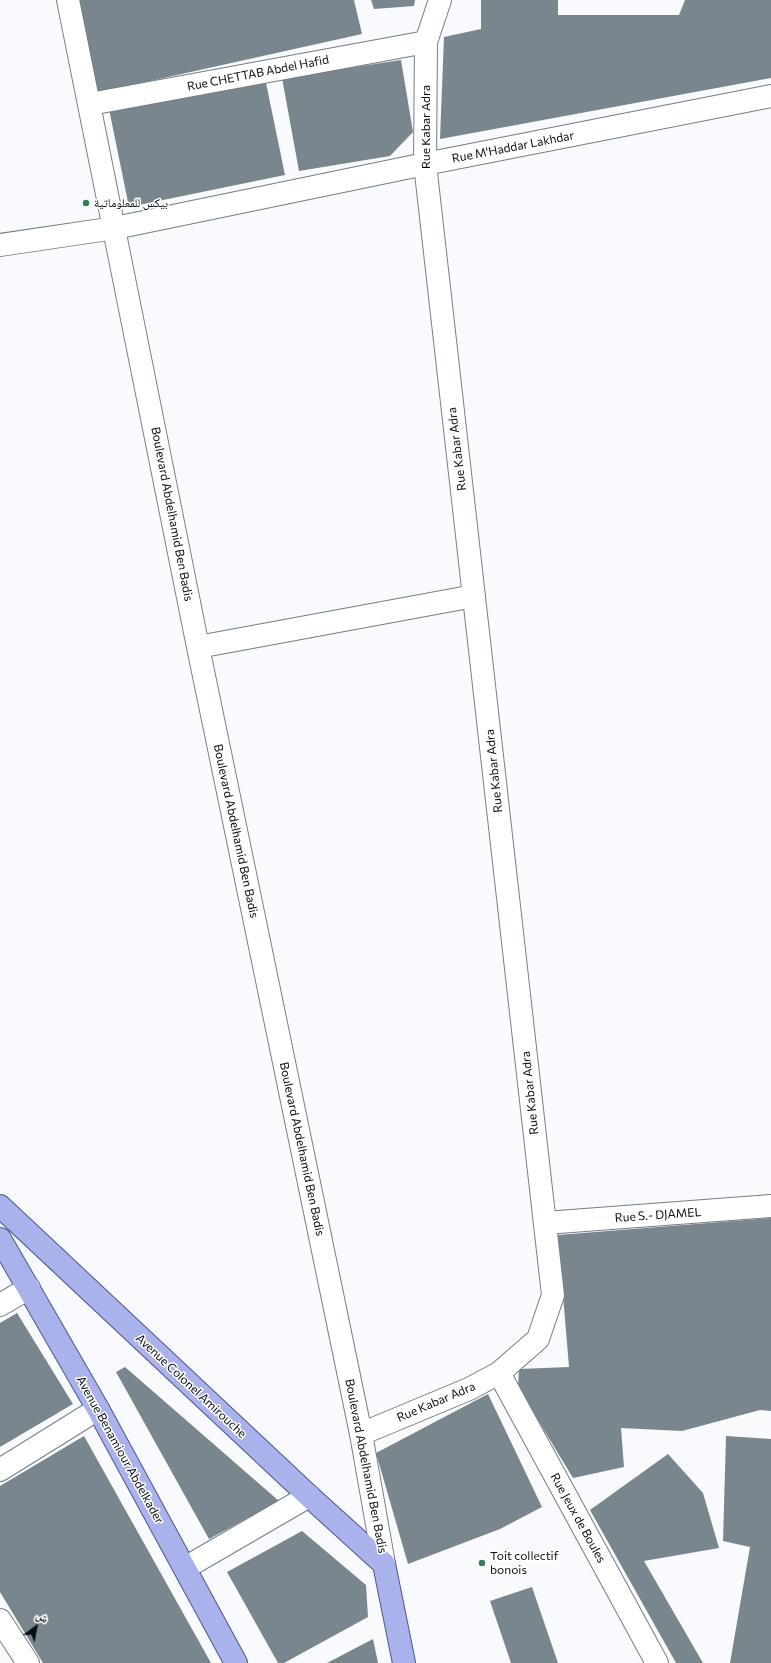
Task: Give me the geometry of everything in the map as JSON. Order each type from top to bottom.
[{"type":"main road","name":"Avenue Colonel Amirouche","points":[[0,1206],[309,1496],[384,1564]]},
{"type":"main road","name":"Avenue Benamiour Abdelkader","points":[[0,1238],[98,1409],[236,1663]]},
{"type":"main road","name":"Boulevard Abdelhamid Ben Badis","points":[[384,1564],[404,1663]]},
{"type":"street","name":"Boulevard Abdelhamid Ben Badis","points":[[68,0],[198,646],[361,1434],[384,1564]]},
{"type":"street","name":"Rue Kabar Adra","points":[[361,1434],[468,1389],[499,1373],[538,1339],[553,1295],[425,164],[426,42],[440,0]]},
{"type":"street","name":"Rue CHETTAB Abdel Hafid","points":[[90,104],[426,42]]},
{"type":"street","name":"Rue M'Haddar Lakhdar","points":[[0,245],[115,228],[425,164],[771,96]]},
{"type":"street","points":[[198,646],[474,596]]},
{"type":"street","name":"Rue S.- DJAMEL","points":[[545,1223],[771,1206]]},
{"type":"street","points":[[0,1305],[29,1288]]},
{"type":"street","name":"Rue Jeux de Boules","points":[[499,1373],[657,1663]]},
{"type":"street","points":[[0,1470],[98,1409]]},
{"type":"street","points":[[185,1568],[309,1496]]},
{"type":"street","points":[[0,1620],[28,1663]]},
{"type":"building","points":[[75,0],[354,0],[362,34],[96,93]]},
{"type":"building","points":[[371,0],[415,0],[414,6],[374,9]]},
{"type":"building","points":[[481,0],[558,0],[558,15],[679,15],[685,0],[771,0],[771,78],[440,139],[444,37],[481,29]]},
{"type":"building","points":[[401,60],[413,132],[390,156],[299,171],[282,78]]},
{"type":"building","points":[[265,78],[285,175],[129,207],[109,109]]},
{"type":"building","points":[[771,1218],[771,1411],[760,1410],[682,1431],[621,1428],[624,1467],[573,1478],[518,1387],[519,1369],[569,1367],[558,1235]]},
{"type":"building","points":[[17,1313],[73,1404],[0,1447],[0,1323]]},
{"type":"building","points":[[125,1367],[279,1501],[209,1539],[116,1372]]},
{"type":"building","points":[[488,1394],[542,1507],[500,1529],[408,1564],[376,1453]]},
{"type":"building","points":[[84,1436],[211,1663],[43,1663],[0,1592],[0,1486]]},
{"type":"building","points":[[726,1436],[771,1439],[771,1663],[730,1663],[750,1547],[723,1541]]},
{"type":"building","points":[[668,1454],[703,1493],[719,1548],[644,1561],[703,1663],[676,1663],[590,1510]]},
{"type":"building","points":[[302,1531],[366,1585],[368,1617],[284,1663],[278,1663],[227,1572]]},
{"type":"building","points":[[532,1587],[558,1663],[511,1663],[490,1601]]},
{"type":"building","points":[[373,1639],[378,1663],[327,1663]]},
{"type":"place","name":"بيكس للمعلوماتية","points":[[86,203]]},
{"type":"place","name":"Toit collectif bonois","points":[[482,1563]]}]
